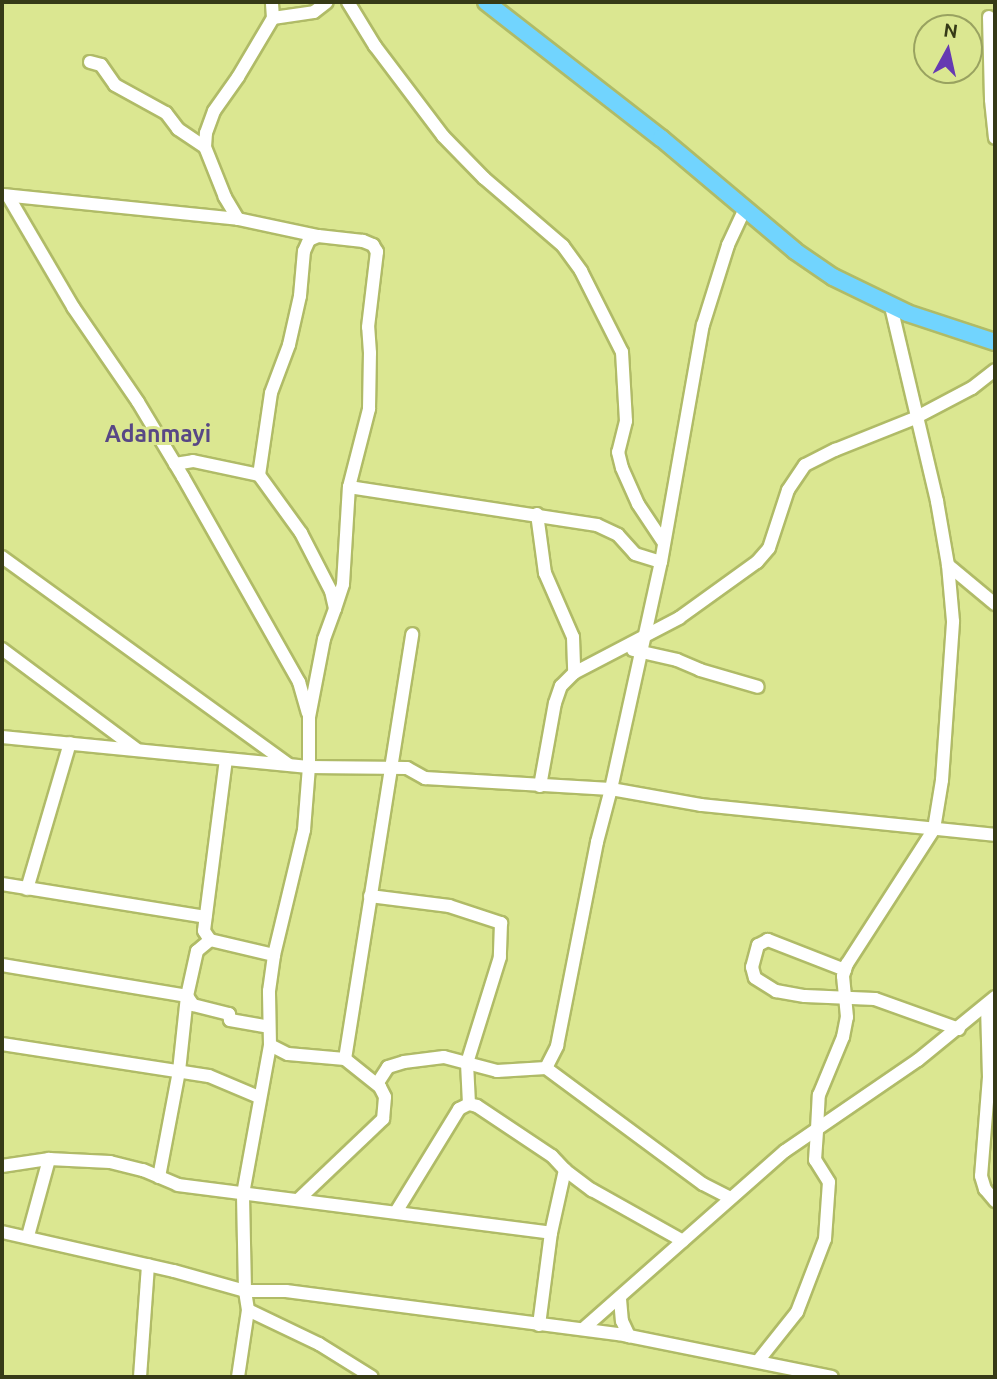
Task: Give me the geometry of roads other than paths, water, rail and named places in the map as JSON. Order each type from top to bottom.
[{"type":"main road","points":[[486,2],[651,130],[795,251],[833,277],[891,306],[995,342]]},
{"type":"street","points":[[238,219],[225,197],[205,147],[205,133],[214,111],[239,77],[273,18],[272,2]]},
{"type":"street","points":[[273,18],[314,12],[327,2]]},
{"type":"street","points":[[348,2],[375,46],[443,136],[484,178],[563,246],[582,271],[622,352],[626,421],[618,452],[622,468],[638,504],[664,543]]},
{"type":"street","points":[[989,17],[991,100],[995,138]]},
{"type":"street","points":[[90,62],[101,65],[115,85],[166,113],[178,129],[205,147]]},
{"type":"street","points":[[5,196],[238,219],[318,236],[363,241],[373,245],[377,252],[368,327],[369,409],[349,487],[343,584],[324,639],[309,717],[309,767],[304,830],[274,955],[268,1027],[270,1045],[243,1194],[244,1291],[248,1310],[238,1377]]},
{"type":"street","points":[[5,196],[175,464],[299,682],[309,717]]},
{"type":"street","points":[[546,1068],[557,1046],[597,842],[645,634],[703,326],[728,245],[745,209]]},
{"type":"street","points":[[259,475],[271,393],[289,345],[300,296],[304,251],[309,240],[318,236]]},
{"type":"street","points":[[758,1361],[797,1312],[825,1239],[829,1182],[815,1160],[817,1129],[824,1077],[843,1037],[845,970],[934,828],[948,710],[953,621],[948,565],[937,501],[915,418],[891,306]]},
{"type":"street","points":[[540,786],[555,703],[561,686],[574,673],[679,618],[763,557],[769,548],[788,490],[805,465],[915,418],[972,388],[995,370]]},
{"type":"street","points":[[175,464],[192,461],[259,475],[301,533],[331,591],[335,609]]},
{"type":"street","points":[[349,487],[537,514],[609,529],[635,554],[660,562]]},
{"type":"street","points":[[537,514],[545,573],[573,637],[574,673]]},
{"type":"street","points":[[2,557],[288,765]]},
{"type":"street","points":[[948,565],[995,604]]},
{"type":"street","points":[[345,1059],[388,770],[412,634]]},
{"type":"street","points":[[2,649],[136,749]]},
{"type":"street","points":[[622,649],[677,660],[700,670],[758,687]]},
{"type":"street","points":[[2,737],[309,767],[388,770],[407,768],[425,778],[459,782],[611,789],[701,806],[995,835]]},
{"type":"street","points":[[27,889],[70,743]]},
{"type":"street","points":[[226,759],[204,931],[210,940],[274,955]]},
{"type":"street","points":[[2,884],[205,917]]},
{"type":"street","points":[[370,896],[449,906],[501,923],[500,957],[467,1063],[469,1104]]},
{"type":"street","points":[[159,1177],[179,1071],[187,996],[197,951],[210,940]]},
{"type":"street","points":[[845,970],[768,940],[758,945],[752,967],[755,978],[776,991],[845,999],[875,999],[959,1028]]},
{"type":"street","points":[[2,965],[187,996],[193,1005],[229,1014],[230,1020],[268,1027]]},
{"type":"street","points":[[583,1329],[785,1151],[918,1060],[991,1001]]},
{"type":"street","points":[[991,1001],[989,1077],[981,1175],[985,1189],[995,1201]]},
{"type":"street","points":[[2,1044],[209,1076],[259,1097]]},
{"type":"street","points":[[270,1045],[288,1054],[345,1059],[377,1084],[385,1097],[383,1119],[299,1199]]},
{"type":"street","points":[[265,1074],[288,1054]]},
{"type":"street","points":[[377,1084],[388,1067],[404,1062],[444,1057],[497,1071],[546,1068],[703,1184],[730,1198]]},
{"type":"street","points":[[469,1104],[552,1156],[565,1170],[592,1190],[683,1241]]},
{"type":"street","points":[[396,1212],[459,1109],[469,1104]]},
{"type":"street","points":[[28,1236],[49,1159]]},
{"type":"street","points":[[2,1166],[49,1159],[110,1162],[178,1185],[551,1233]]},
{"type":"street","points":[[539,1325],[551,1233],[565,1170]]},
{"type":"street","points":[[2,1232],[148,1265],[244,1291],[286,1291],[583,1329],[758,1361],[810,1375],[832,1377]]},
{"type":"street","points":[[140,1377],[148,1265]]},
{"type":"street","points":[[620,1299],[622,1321],[629,1336]]},
{"type":"street","points":[[248,1310],[319,1344],[372,1377]]},
{"type":"district","name":"Adanmayi","points":[[158,434]]}]
